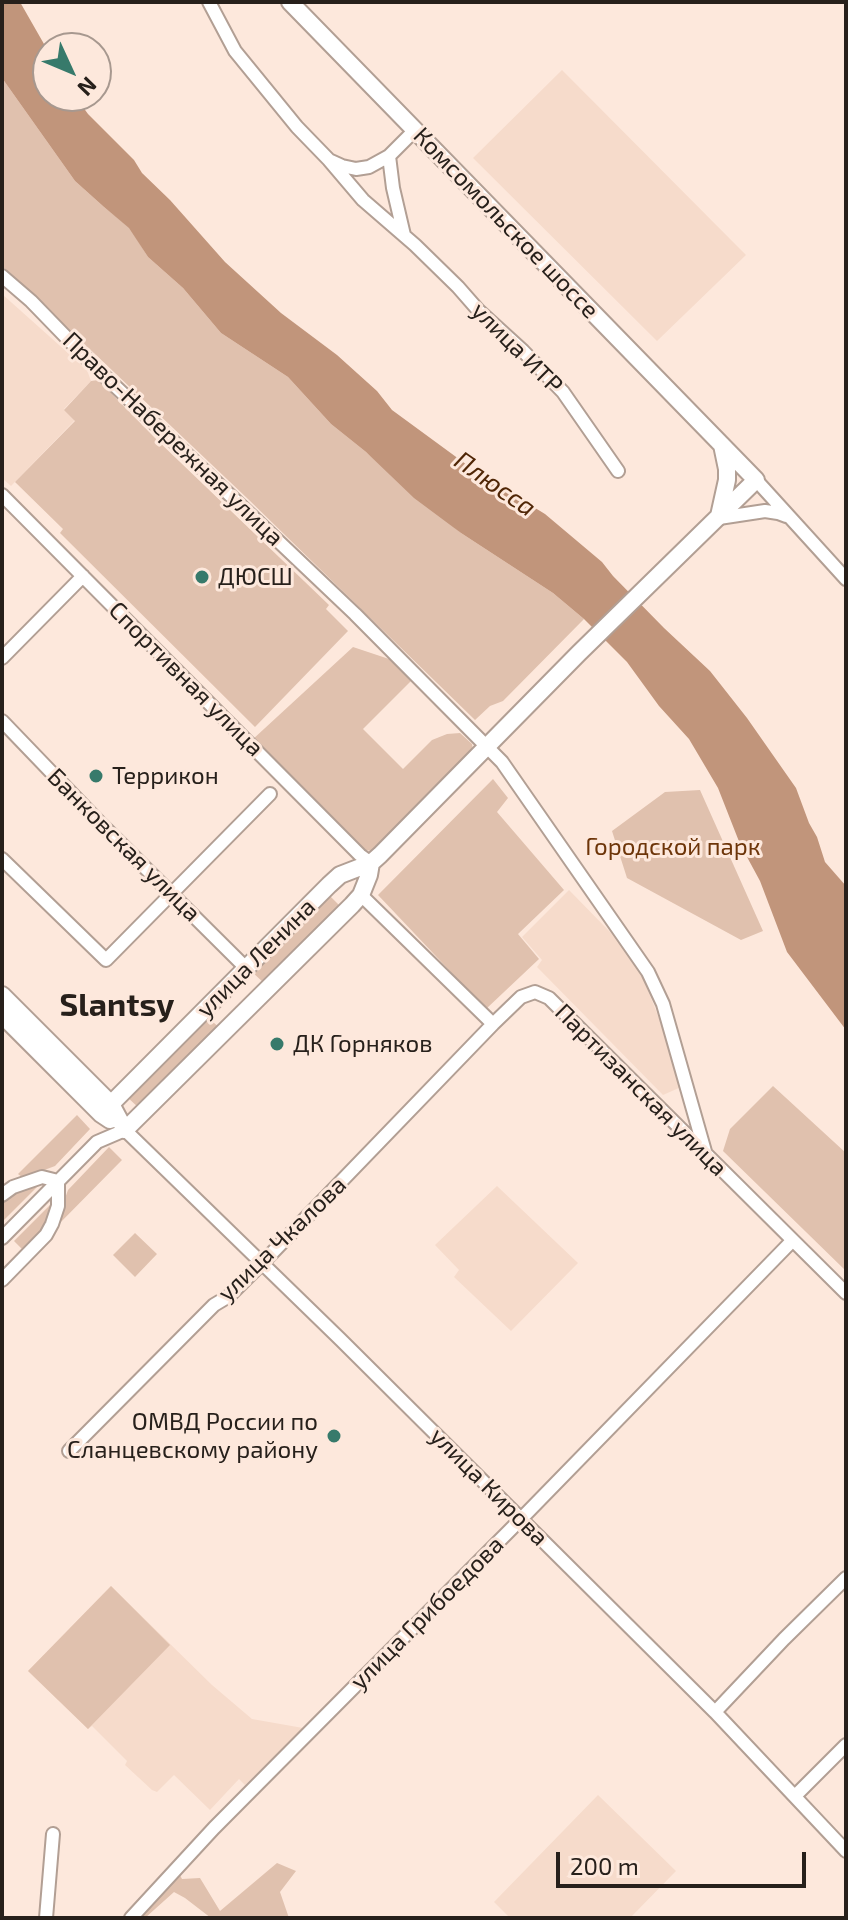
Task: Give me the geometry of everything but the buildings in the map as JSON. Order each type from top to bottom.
[{"type":"main road","name":"Комсомольское шоссе","points":[[290,2],[756,480]]},
{"type":"main road","points":[[719,518],[727,480],[722,443]]},
{"type":"main road","points":[[719,518],[756,480]]},
{"type":"main road","name":"улица Ленина","points":[[106,1109],[340,875],[371,863],[579,653],[719,518]]},
{"type":"main road","name":"улица Ленина","points":[[125,1130],[361,895],[371,863]]},
{"type":"main road","points":[[340,875],[361,895]]},
{"type":"main road","name":"улица Кирова","points":[[2,995],[125,1130]]},
{"type":"main road","name":"улица Кирова","points":[[2,1015],[106,1109]]},
{"type":"street","name":"улица ИТР","points":[[209,2],[235,51],[279,107],[363,200],[405,236],[563,392],[618,471]]},
{"type":"street","points":[[329,160],[356,169],[369,167],[390,155],[415,130]]},
{"type":"street","points":[[390,155],[393,188],[405,236]]},
{"type":"street","name":"Право-Набережная улица","points":[[2,276],[355,614],[502,762],[648,972],[663,1004],[706,1155]]},
{"type":"street","points":[[756,480],[846,579]]},
{"type":"street","name":"Спортивная улица","points":[[2,495],[371,863]]},
{"type":"street","points":[[719,518],[765,511],[790,518]]},
{"type":"street","points":[[2,658],[83,576]]},
{"type":"street","name":"Банковская улица","points":[[2,721],[246,968]]},
{"type":"street","points":[[2,859],[106,960],[270,794]]},
{"type":"street","points":[[361,895],[493,1024]]},
{"type":"street","name":"Партизанская улица","points":[[493,1024],[521,997],[535,992],[549,998],[846,1293]]},
{"type":"street","name":"улица Чкалова","points":[[69,1451],[214,1305],[229,1296],[262,1263],[493,1024]]},
{"type":"street","points":[[97,1142],[106,1109]]},
{"type":"street","name":"улица Ленина","points":[[2,1238],[97,1142],[125,1130]]},
{"type":"street","name":"улица Кирова","points":[[125,1130],[715,1712],[846,1851]]},
{"type":"street","points":[[2,1195],[13,1187],[42,1177],[58,1181],[58,1206],[46,1235],[2,1280]]},
{"type":"street","name":"улица Грибоедова","points":[[131,1918],[214,1828],[792,1241]]},
{"type":"street","points":[[715,1712],[846,1578]]},
{"type":"street","points":[[795,1796],[846,1745]]},
{"type":"street","points":[[46,1918],[53,1834]]},
{"type":"shaded area","points":[[562,70],[746,255],[657,341],[473,158]]},
{"type":"shaded area","points":[[2,294],[87,370],[91,381],[64,409],[75,420],[11,486],[2,478]]},
{"type":"shaded area","points":[[569,890],[611,933],[643,978],[666,1036],[681,1087],[663,1095],[537,967],[542,960],[522,937]]},
{"type":"shaded area","points":[[497,1186],[578,1263],[511,1331],[454,1277],[459,1270],[435,1245]]},
{"type":"shaded area","points":[[111,1586],[212,1685],[252,1719],[303,1728],[245,1785],[239,1779],[210,1810],[174,1775],[157,1792],[152,1790],[125,1765],[127,1761],[92,1726],[88,1729],[28,1671]]},
{"type":"shaded area","points":[[598,1795],[676,1871],[630,1918],[510,1918],[494,1902]]},
{"type":"green space","points":[[2,78],[75,181],[130,228],[148,257],[183,288],[221,333],[288,377],[331,424],[461,533],[553,593],[584,619],[503,701],[490,706],[475,720],[2,266]]},
{"type":"green space","name":"ДЮСШ","points":[[98,380],[329,605],[326,609],[348,631],[255,727],[60,533],[63,529],[15,482],[75,421],[64,410],[91,381]]},
{"type":"green space","points":[[353,647],[392,660],[412,680],[363,729],[403,769],[432,740],[447,734],[460,733],[472,744],[473,751],[375,852],[362,849],[252,740]]},
{"type":"green space","points":[[493,779],[508,798],[497,812],[564,890],[518,934],[539,959],[486,1009],[378,895]]},
{"type":"green space","name":"Городской парк","points":[[700,790],[763,931],[741,940],[627,878],[612,831],[665,792]]},
{"type":"green space","points":[[328,894],[341,907],[265,984],[251,971]]},
{"type":"green space","points":[[206,1016],[221,1029],[140,1109],[126,1096]]},
{"type":"green space","points":[[773,1086],[846,1153],[846,1271],[723,1151],[730,1129]]},
{"type":"green space","points":[[77,1115],[90,1129],[55,1166],[23,1178],[18,1174]]},
{"type":"green space","points":[[109,1147],[122,1160],[54,1229],[68,1190]]},
{"type":"green space","points":[[35,1184],[37,1187],[2,1222],[2,1201],[14,1191]]},
{"type":"green space","points":[[52,1203],[43,1231],[24,1251],[14,1241]]},
{"type":"green space","points":[[135,1233],[157,1254],[135,1277],[113,1255]]},
{"type":"green space","points":[[111,1586],[170,1645],[88,1729],[28,1671]]},
{"type":"green space","points":[[277,1863],[296,1871],[280,1892],[289,1918],[211,1918],[174,1892],[145,1918],[137,1918],[179,1873],[182,1879],[200,1878],[220,1911]]},
{"type":"water","name":"Плюсса","points":[[2,2],[20,2],[37,32],[32,32],[32,112],[87,112],[225,262],[281,313],[337,355],[377,391],[392,410],[478,473],[545,514],[602,562],[664,628],[710,671],[796,788],[825,862],[846,886],[846,1030],[787,952],[760,881],[740,844],[718,788],[689,739],[659,706],[627,662],[553,593],[414,498],[331,424],[288,377],[221,333],[183,288],[148,257],[129,228],[75,181],[2,78]]},
{"type":"place","name":"ДЮСШ","points":[[202,577]]},
{"type":"place","name":"Террикон","points":[[96,776]]},
{"type":"place","name":"ДК Горняков","points":[[277,1044]]},
{"type":"place","name":"ОМВД России по Сланцевскому району","points":[[334,1436]]},
{"type":"district","name":"Slantsy","points":[[117,1005]]}]
